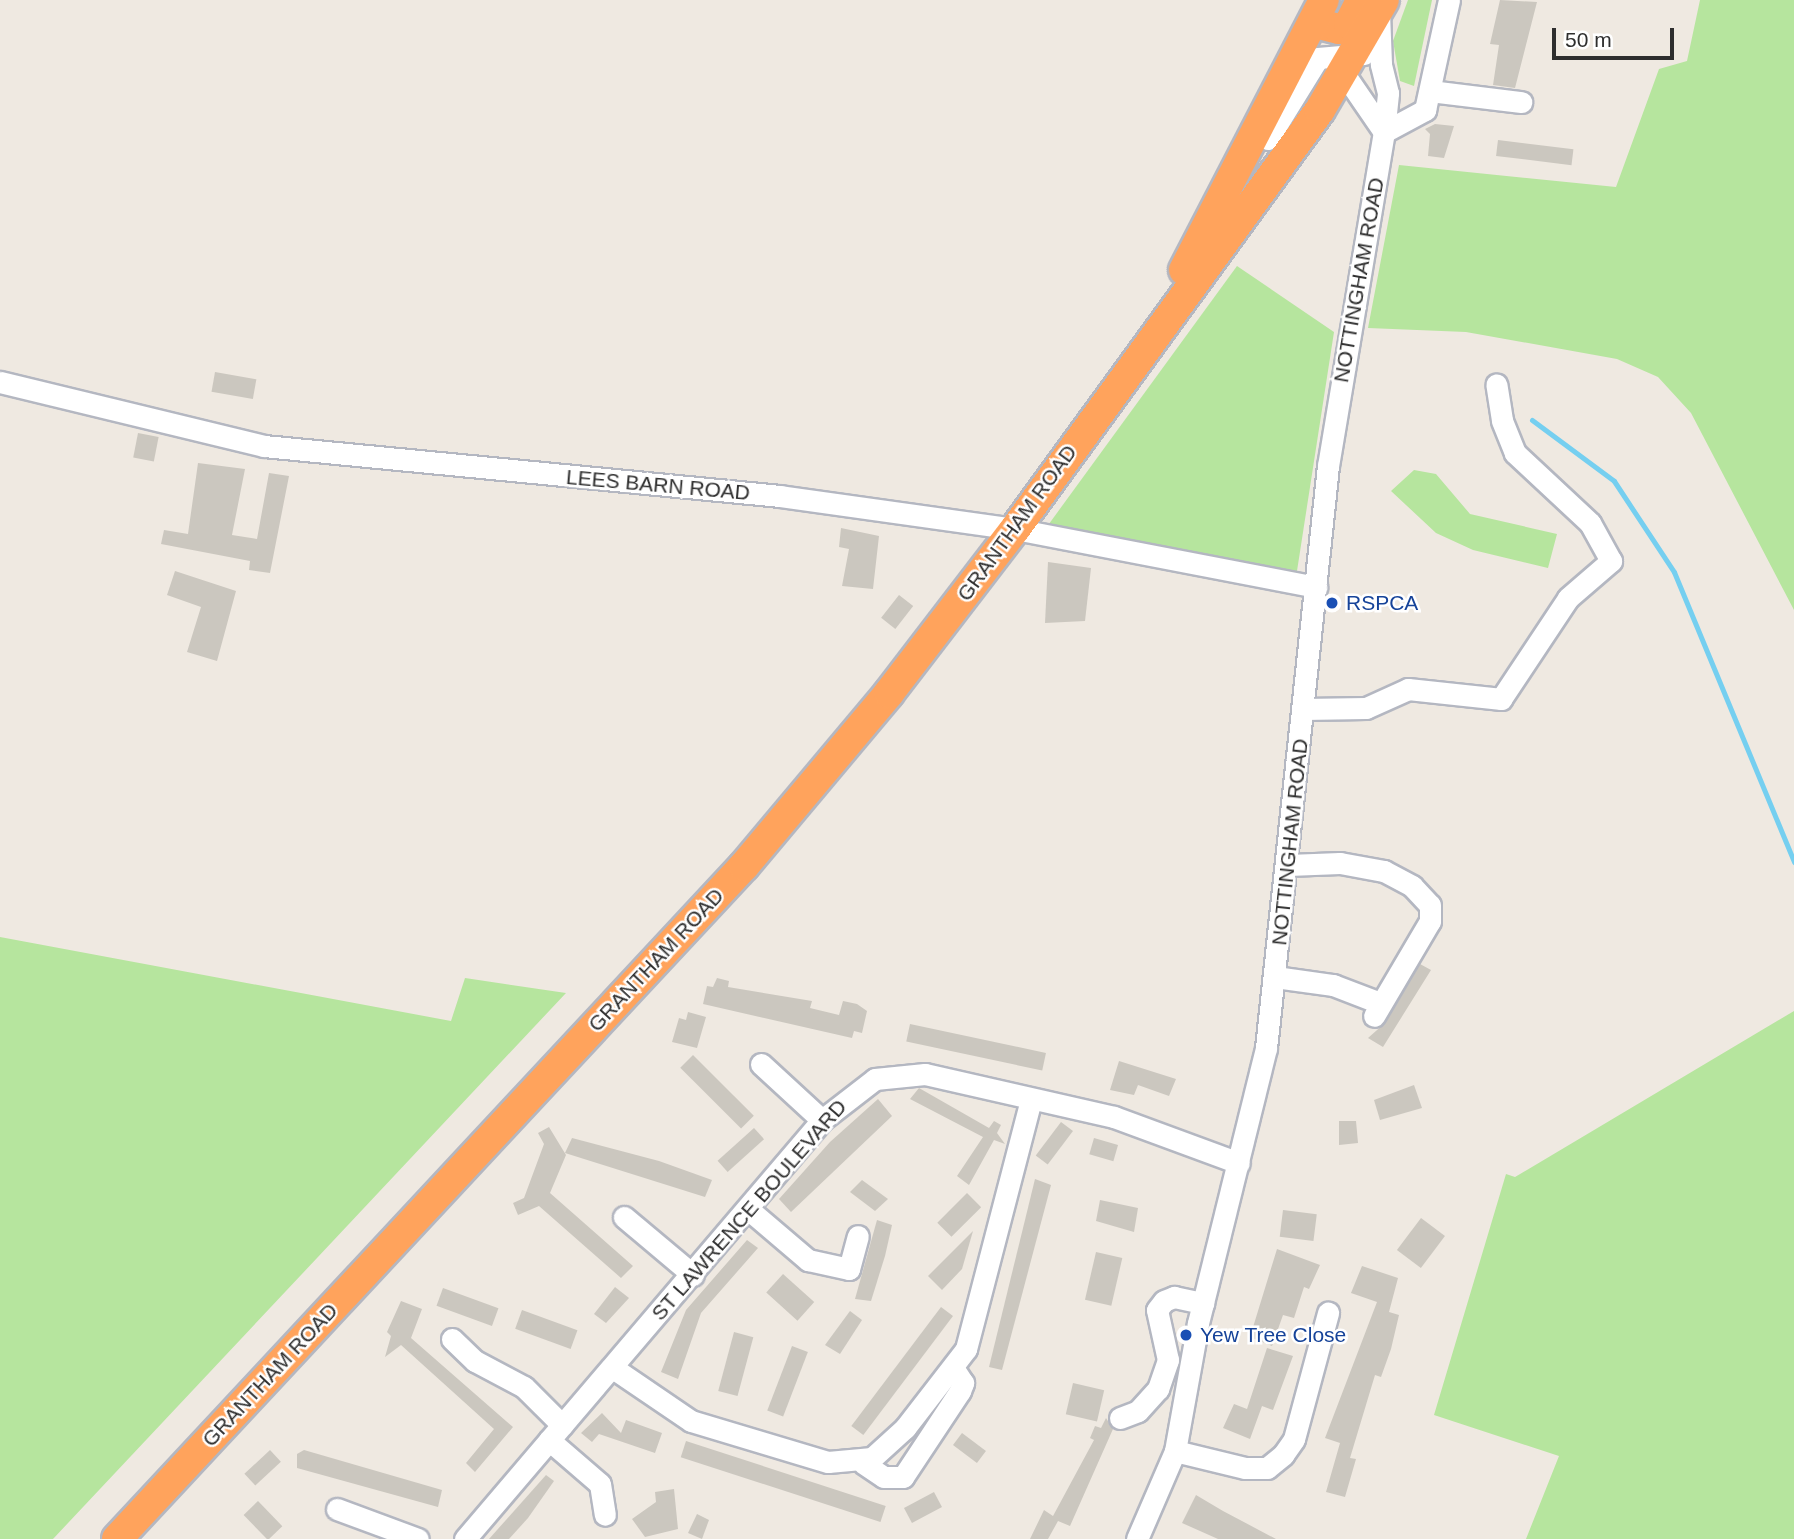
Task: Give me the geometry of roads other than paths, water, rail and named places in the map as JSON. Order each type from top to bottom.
[{"type":"highway","name":"GRANTHAM ROAD","points":[[1148,343],[1204,229],[1340,39],[1375,4]]},
{"type":"highway","points":[[1340,39],[1339,29],[1375,4]]},
{"type":"highway","name":"GRANTHAM ROAD","points":[[117,1539],[744,866],[889,693],[1015,529],[1148,343],[1340,39]]},
{"type":"street","points":[[1204,229],[1233,202],[1303,78],[1318,58],[1340,39],[1384,132],[1425,110],[1449,0]]},
{"type":"street","name":"NOTTINGHAM ROAD","points":[[1143,1537],[1175,1451],[1203,1303],[1259,1086],[1275,977],[1328,466],[1384,132],[1388,93],[1340,39]]},
{"type":"street","points":[[1430,91],[1521,103]]},
{"type":"street","name":"LEES BARN ROAD","points":[[0,382],[264,446],[780,496],[1015,529],[1316,587]]},
{"type":"street","points":[[1304,709],[1366,708],[1408,689],[1501,699],[1568,598],[1611,561],[1590,523],[1515,453],[1502,420],[1496,384]]},
{"type":"street","points":[[1275,977],[1333,985],[1377,1009],[1430,921],[1430,905],[1412,886],[1384,871],[1340,863],[1288,864]]},
{"type":"street","points":[[761,1064],[822,1120]]},
{"type":"street","name":"ST LAWRENCE BOULEVARD","points":[[465,1539],[693,1275],[822,1120],[862,1086],[892,1074],[925,1074],[1114,1117],[1239,1163]]},
{"type":"street","points":[[863,1463],[885,1450],[954,1369],[976,1322],[1031,1099]]},
{"type":"street","points":[[748,1209],[808,1260],[849,1269],[858,1236]]},
{"type":"street","points":[[624,1217],[693,1275]]},
{"type":"street","points":[[1120,1418],[1138,1411],[1158,1389],[1168,1344],[1157,1310],[1174,1297],[1203,1303]]},
{"type":"street","points":[[1175,1451],[1236,1467],[1267,1468],[1294,1438],[1313,1331],[1328,1313]]},
{"type":"street","points":[[452,1339],[475,1361],[524,1387],[556,1433],[600,1484],[605,1515]]},
{"type":"street","points":[[613,1368],[691,1421],[828,1462],[863,1463],[884,1477],[903,1476],[960,1391],[963,1383],[954,1369]]},
{"type":"street","points":[[337,1509],[418,1539]]},
{"type":"waterway","points":[[1532,420],[1614,481],[1674,572],[1794,862]]},
{"type":"place","name":"RSPCA","points":[[1332,603]]},
{"type":"place","name":"Yew Tree Close","points":[[1186,1335]]}]
